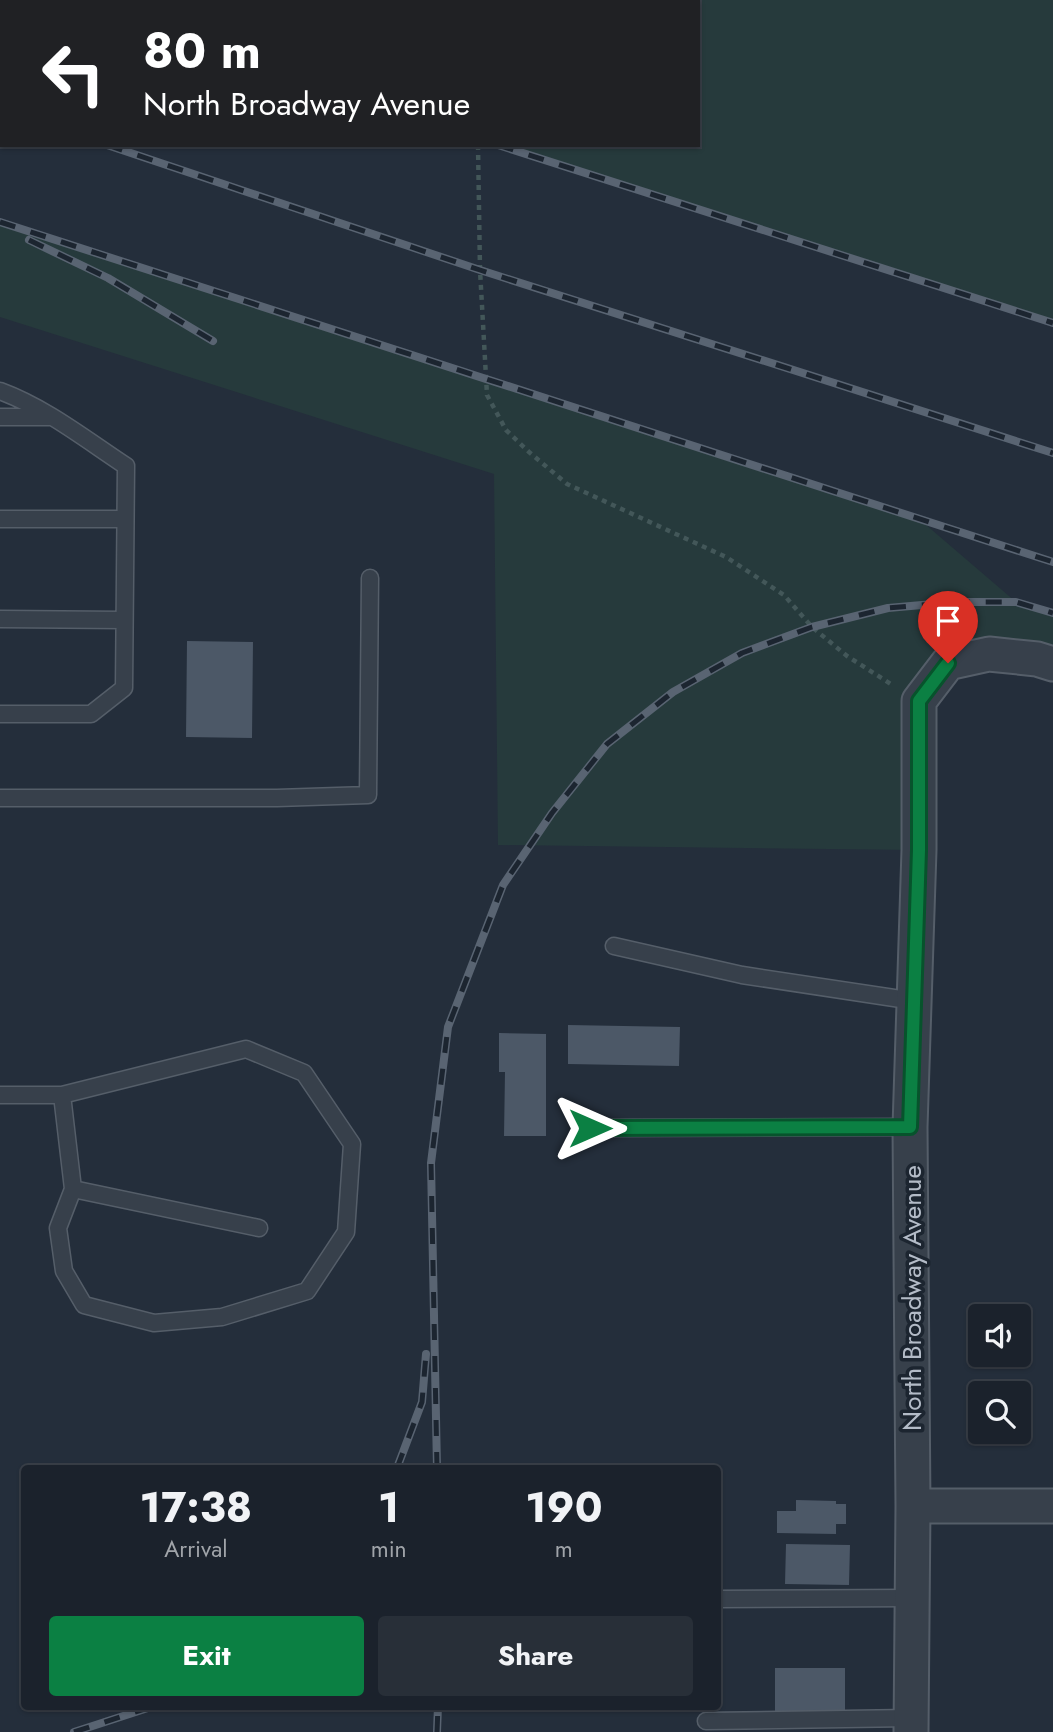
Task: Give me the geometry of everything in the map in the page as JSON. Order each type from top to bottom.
[{"type":"street","points":[[919,701],[948,663],[989,654],[1037,659],[1053,664]]},
{"type":"street","name":"North Broadway Avenue","points":[[911,1725],[913,1506],[910,1127],[919,850],[919,701]]},
{"type":"street","points":[[913,1506],[1053,1506]]},
{"type":"lane","points":[[0,391],[53,417],[126,466],[124,688],[91,714],[0,714]]},
{"type":"lane","points":[[0,417],[53,417]]},
{"type":"lane","points":[[0,519],[125,520]]},
{"type":"lane","points":[[0,798],[277,798],[368,794],[370,578]]},
{"type":"lane","points":[[0,619],[124,620]]},
{"type":"lane","points":[[614,946],[742,975],[914,1001]]},
{"type":"lane","points":[[0,1095],[62,1095],[246,1049],[304,1073],[352,1144],[346,1232],[307,1291],[222,1317],[154,1323],[84,1305],[64,1272],[58,1228],[73,1189],[62,1095]]},
{"type":"lane","points":[[590,1128],[910,1127]]},
{"type":"lane","points":[[73,1189],[259,1228]]},
{"type":"lane","points":[[721,1599],[911,1598]]},
{"type":"lane","points":[[706,1721],[911,1725]]},
{"type":"path","points":[[478,147],[480,270],[487,395],[506,430],[567,484],[726,557],[784,595],[812,627],[847,656],[919,701]]},
{"type":"green space","points":[[700,0],[1053,0],[1053,321],[509,147],[700,147]]},
{"type":"green space","points":[[0,222],[918,518],[1016,602],[1053,613],[1053,664],[989,654],[919,701],[919,850],[498,845],[494,474],[0,317]]},
{"type":"building","points":[[187,641],[253,642],[252,738],[186,737]]},
{"type":"building","points":[[568,1025],[680,1027],[679,1066],[568,1064]]},
{"type":"building","points":[[499,1033],[546,1034],[546,1136],[504,1136],[505,1072],[499,1072]]},
{"type":"building","points":[[796,1500],[836,1501],[836,1504],[846,1504],[846,1524],[836,1524],[836,1534],[777,1533],[777,1511],[796,1511]]},
{"type":"building","points":[[786,1544],[850,1545],[849,1585],[785,1584]]},
{"type":"building","points":[[775,1668],[845,1668],[845,1711],[775,1711]]},
{"type":"railway","points":[[113,147],[480,270],[1053,453]]},
{"type":"railway","points":[[504,147],[1053,323]]},
{"type":"railway","points":[[0,222],[1053,562]]},
{"type":"railway","points":[[29,240],[108,278],[213,341]]},
{"type":"railway","points":[[437,1465],[431,1163],[448,1027],[503,885],[552,813],[607,744],[673,692],[742,653],[812,627],[888,608],[956,602],[1016,602],[1053,613]]},
{"type":"railway","points":[[398,1465],[422,1402],[426,1354]]},
{"type":"railway","points":[[74,1732],[142,1710]]},
{"type":"railway","points":[[437,1732],[438,1710]]},
{"type":"route","points":[[590,1128],[910,1127],[919,850],[919,701],[948,663]]}]
